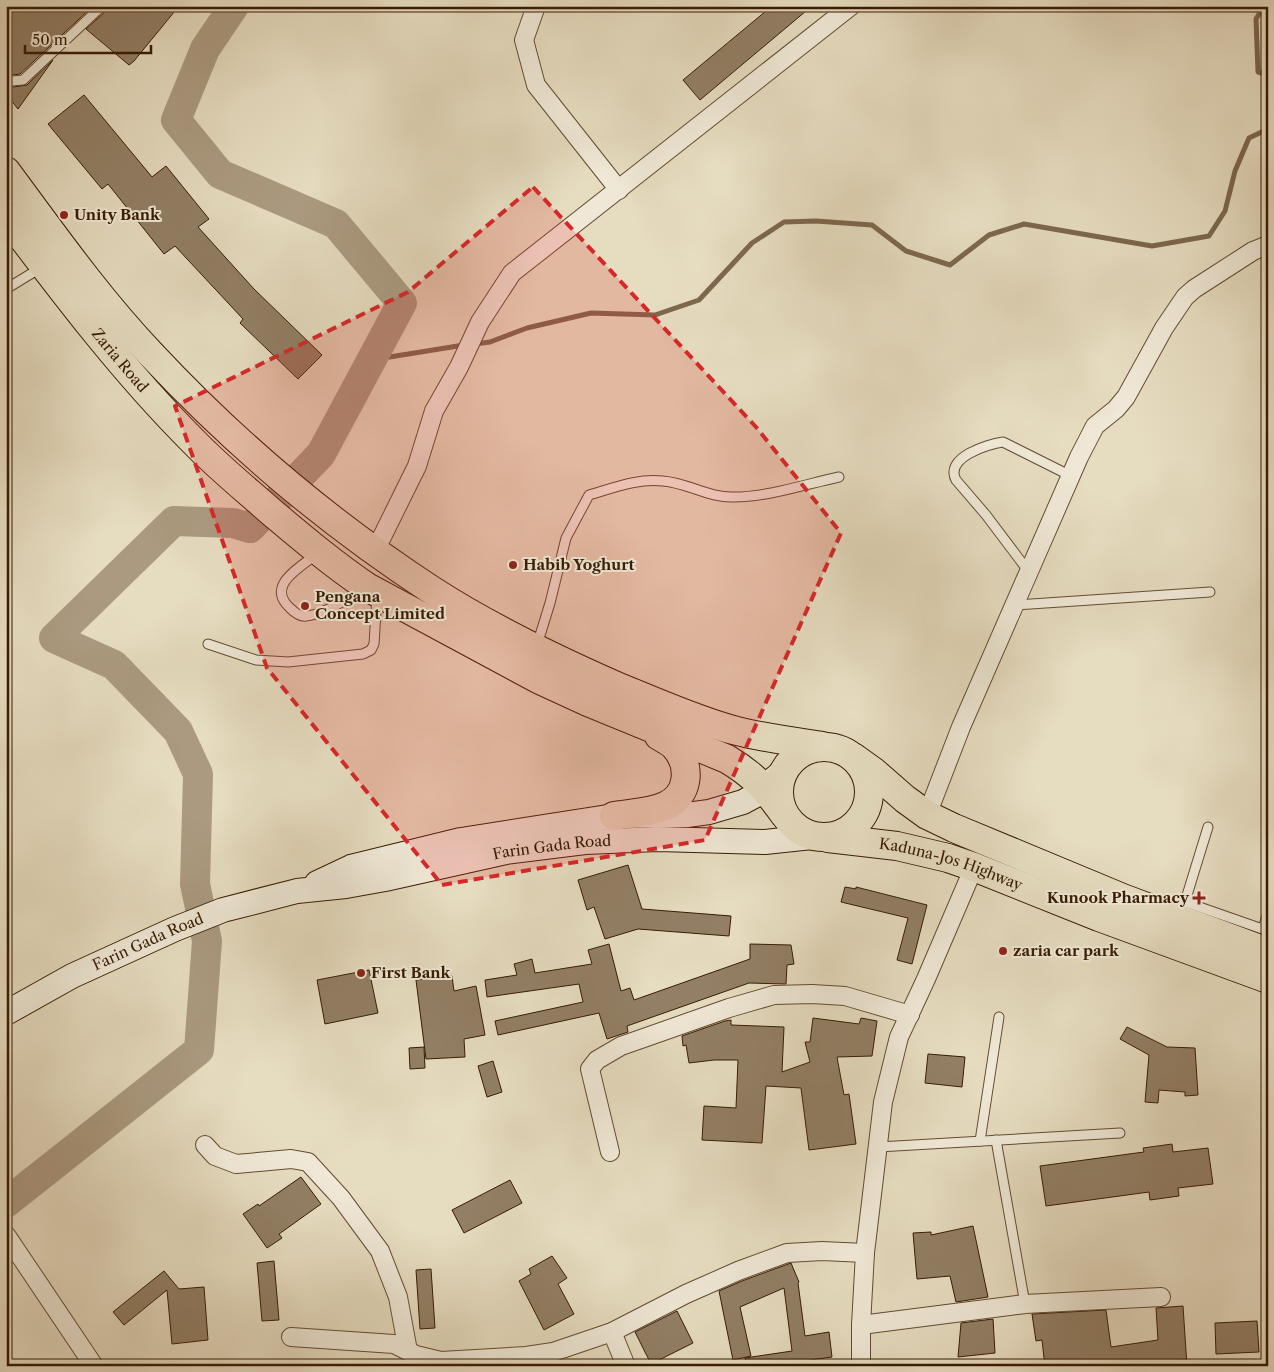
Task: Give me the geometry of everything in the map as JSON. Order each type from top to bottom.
[{"type":"highway","points":[[6,171],[88,281],[149,352],[218,421],[273,470],[319,510],[375,551],[434,592],[493,626],[583,671],[701,719],[735,730],[766,738],[839,749],[853,757],[862,767],[868,781],[869,797],[862,817],[851,829],[837,836],[820,837],[797,830],[786,819],[774,780]]},
{"type":"highway","name":"Zaria Road","points":[[6,216],[110,350],[153,399],[194,442],[296,533],[373,590],[538,679],[641,724]]},
{"type":"highway","points":[[641,724],[728,759],[744,769],[774,780]]},
{"type":"highway","points":[[614,816],[652,810],[664,806],[674,801],[685,785],[686,777],[680,754],[674,745],[641,724]]},
{"type":"highway","points":[[774,780],[793,758],[806,750],[823,746]]},
{"type":"highway","name":"Kaduna-Jos Highway","points":[[853,757],[927,815],[954,828],[1182,911],[1266,937]]},
{"type":"highway","name":"Kaduna-Jos Highway","points":[[820,837],[897,846],[974,867],[1099,917],[1268,979]]},
{"type":"main road","name":"Farin Gada Road","points":[[297,892],[351,867],[462,840],[614,816],[687,815],[709,812],[743,802],[774,780]]},
{"type":"main road","name":"Farin Gada Road","points":[[6,1014],[72,976],[175,929],[223,910],[297,892],[366,883],[506,852],[585,842],[658,839],[765,842],[820,837]]},
{"type":"street","points":[[536,6],[524,40],[536,85],[618,190]]},
{"type":"street","points":[[375,551],[416,466],[434,411],[459,368],[480,322],[512,273],[851,6]]},
{"type":"street","points":[[927,815],[961,727],[1071,476],[1095,426],[1126,397],[1164,328],[1185,297],[1194,289],[1252,251],[1268,245]]},
{"type":"street","points":[[861,1366],[865,1253],[883,1102],[899,1037],[974,867]]},
{"type":"street","points":[[610,1152],[590,1069],[597,1060],[621,1046],[729,1008],[774,995],[812,994],[845,996],[910,1015]]},
{"type":"street","points":[[205,1145],[215,1156],[236,1164],[290,1159],[308,1162],[341,1198],[380,1251],[398,1297],[408,1351]]},
{"type":"street","points":[[6,1235],[94,1366]]},
{"type":"street","points":[[291,1337],[394,1344],[416,1355],[441,1361],[526,1361],[612,1332],[686,1294],[738,1271],[787,1253],[822,1251],[865,1253]]},
{"type":"street","points":[[861,1325],[1026,1304],[1161,1297]]},
{"type":"street","points":[[612,1332],[626,1366]]},
{"type":"lane","points":[[6,78],[12,81],[23,80],[102,6]]},
{"type":"lane","points":[[6,289],[43,266]]},
{"type":"lane","points":[[1030,572],[956,480],[953,475],[954,468],[966,456],[1003,442],[1071,476]]},
{"type":"lane","points":[[536,648],[550,603],[566,538],[589,496],[636,482],[664,481],[680,484],[716,496],[733,498],[753,496],[840,477]]},
{"type":"lane","points":[[208,644],[256,660],[288,662],[362,654],[371,650],[374,644],[373,590],[316,614],[304,617],[296,613],[283,601],[280,589],[284,581],[320,551]]},
{"type":"lane","points":[[1015,605],[1210,592]]},
{"type":"lane","points":[[1182,911],[1208,827]]},
{"type":"lane","points":[[1266,937],[1268,912]]},
{"type":"lane","points":[[980,1141],[999,1017]]},
{"type":"lane","points":[[878,1147],[1120,1133]]},
{"type":"lane","points":[[996,1140],[1026,1304]]},
{"type":"highlighted area","points":[[533,187],[756,427],[841,533],[705,840],[442,885],[267,668],[175,406],[408,292]]},
{"type":"building","points":[[6,6],[93,6],[20,74],[13,75],[6,72]]},
{"type":"building","points":[[108,6],[179,6],[129,65],[86,29],[106,11]]},
{"type":"building","points":[[772,6],[812,6],[700,100],[683,80]]},
{"type":"building","points":[[53,60],[18,109],[6,94],[6,85],[13,87],[27,85]]},
{"type":"building","points":[[84,95],[152,177],[166,166],[209,219],[198,227],[254,289],[322,355],[298,379],[240,323],[243,319],[175,246],[164,254],[108,184],[102,189],[48,124]]},
{"type":"building","points":[[628,865],[642,909],[731,916],[729,936],[638,929],[605,939],[594,907],[587,910],[578,880]]},
{"type":"building","points":[[845,887],[856,889],[856,887],[927,905],[912,964],[897,960],[908,918],[841,902]]},
{"type":"building","points":[[609,944],[621,991],[630,988],[634,1000],[750,959],[750,944],[791,945],[794,964],[787,965],[786,984],[749,983],[627,1026],[628,1032],[607,1039],[599,1013],[498,1035],[495,1021],[583,1002],[579,984],[487,997],[485,980],[517,975],[514,964],[532,959],[535,973],[592,964],[588,950]]},
{"type":"building","points":[[369,970],[378,1013],[325,1024],[317,980]]},
{"type":"building","points":[[452,976],[454,991],[476,986],[485,1035],[464,1039],[465,1057],[426,1059],[416,980]]},
{"type":"building","points":[[813,1018],[859,1024],[861,1018],[877,1021],[872,1056],[837,1057],[844,1095],[849,1094],[856,1144],[809,1150],[801,1088],[766,1086],[762,1143],[702,1140],[704,1106],[736,1108],[738,1060],[689,1063],[686,1045],[683,1046],[682,1036],[731,1020],[731,1025],[784,1027],[782,1072],[810,1062],[805,1042],[810,1042]]},
{"type":"building","points":[[1127,1027],[1167,1047],[1195,1048],[1198,1095],[1185,1096],[1185,1092],[1159,1090],[1158,1103],[1145,1102],[1149,1055],[1120,1039]]},
{"type":"building","points":[[424,1047],[425,1068],[410,1069],[409,1048]]},
{"type":"building","points":[[928,1054],[965,1057],[962,1087],[925,1083]]},
{"type":"building","points":[[493,1061],[502,1092],[487,1097],[478,1066]]},
{"type":"building","points":[[1172,1144],[1173,1152],[1208,1148],[1213,1184],[1178,1188],[1179,1196],[1150,1200],[1149,1192],[1046,1206],[1040,1166],[1144,1152],[1143,1148]]},
{"type":"building","points":[[301,1177],[321,1204],[279,1234],[282,1238],[267,1248],[243,1214],[258,1204],[259,1206]]},
{"type":"building","points":[[510,1180],[522,1203],[464,1233],[452,1210]]},
{"type":"building","points":[[973,1226],[988,1297],[956,1302],[950,1276],[917,1279],[913,1233],[931,1232],[931,1235]]},
{"type":"building","points":[[552,1256],[567,1278],[558,1284],[574,1314],[544,1330],[519,1281],[531,1274],[529,1269]]},
{"type":"building","points":[[274,1261],[279,1320],[262,1321],[257,1263]]},
{"type":"building","points":[[791,1263],[799,1282],[805,1336],[829,1332],[832,1357],[810,1360],[810,1363],[792,1366],[746,1366],[745,1358],[792,1351],[784,1288],[740,1307],[751,1356],[733,1360],[719,1291]]},
{"type":"building","points":[[431,1269],[435,1328],[420,1329],[416,1270]]},
{"type":"building","points":[[164,1271],[179,1289],[204,1287],[208,1340],[172,1344],[167,1290],[124,1325],[113,1312]]},
{"type":"building","points":[[1183,1306],[1187,1366],[1045,1366],[1042,1340],[1036,1341],[1032,1314],[1106,1310],[1111,1347],[1158,1340],[1156,1308]]},
{"type":"building","points":[[677,1311],[693,1343],[651,1364],[635,1332]]},
{"type":"building","points":[[993,1319],[995,1353],[958,1357],[961,1323]]},
{"type":"building","points":[[1257,1321],[1259,1352],[1216,1354],[1215,1323]]},
{"type":"waterway","points":[[6,1203],[199,1050],[207,941],[195,884],[198,774],[178,731],[114,665],[54,638],[174,521],[233,523],[250,528],[321,454],[402,303],[336,224],[220,174],[176,120],[205,49],[234,6]]},
{"type":"waterway","points":[[1264,6],[1256,19],[1258,72],[1268,75]]},
{"type":"waterway","points":[[475,344],[490,342],[527,328],[591,313],[655,315],[699,300],[752,243],[784,222],[816,221],[872,225],[906,251],[950,265],[989,235],[1024,224],[1152,246],[1209,236],[1225,211],[1235,171],[1249,138],[1268,129]]},
{"type":"waterway","points":[[371,360],[464,345]]},
{"type":"place","name":"Unity Bank","points":[[64,215]]},
{"type":"place","name":"Habib Yoghurt","points":[[513,565]]},
{"type":"place","name":"Pengana Concept Limited","points":[[305,606]]},
{"type":"place","name":"Kunook Pharmacy","points":[[1199,898]]},
{"type":"place","name":"zaria car park","points":[[1003,951]]},
{"type":"place","name":"First Bank","points":[[361,973]]}]
